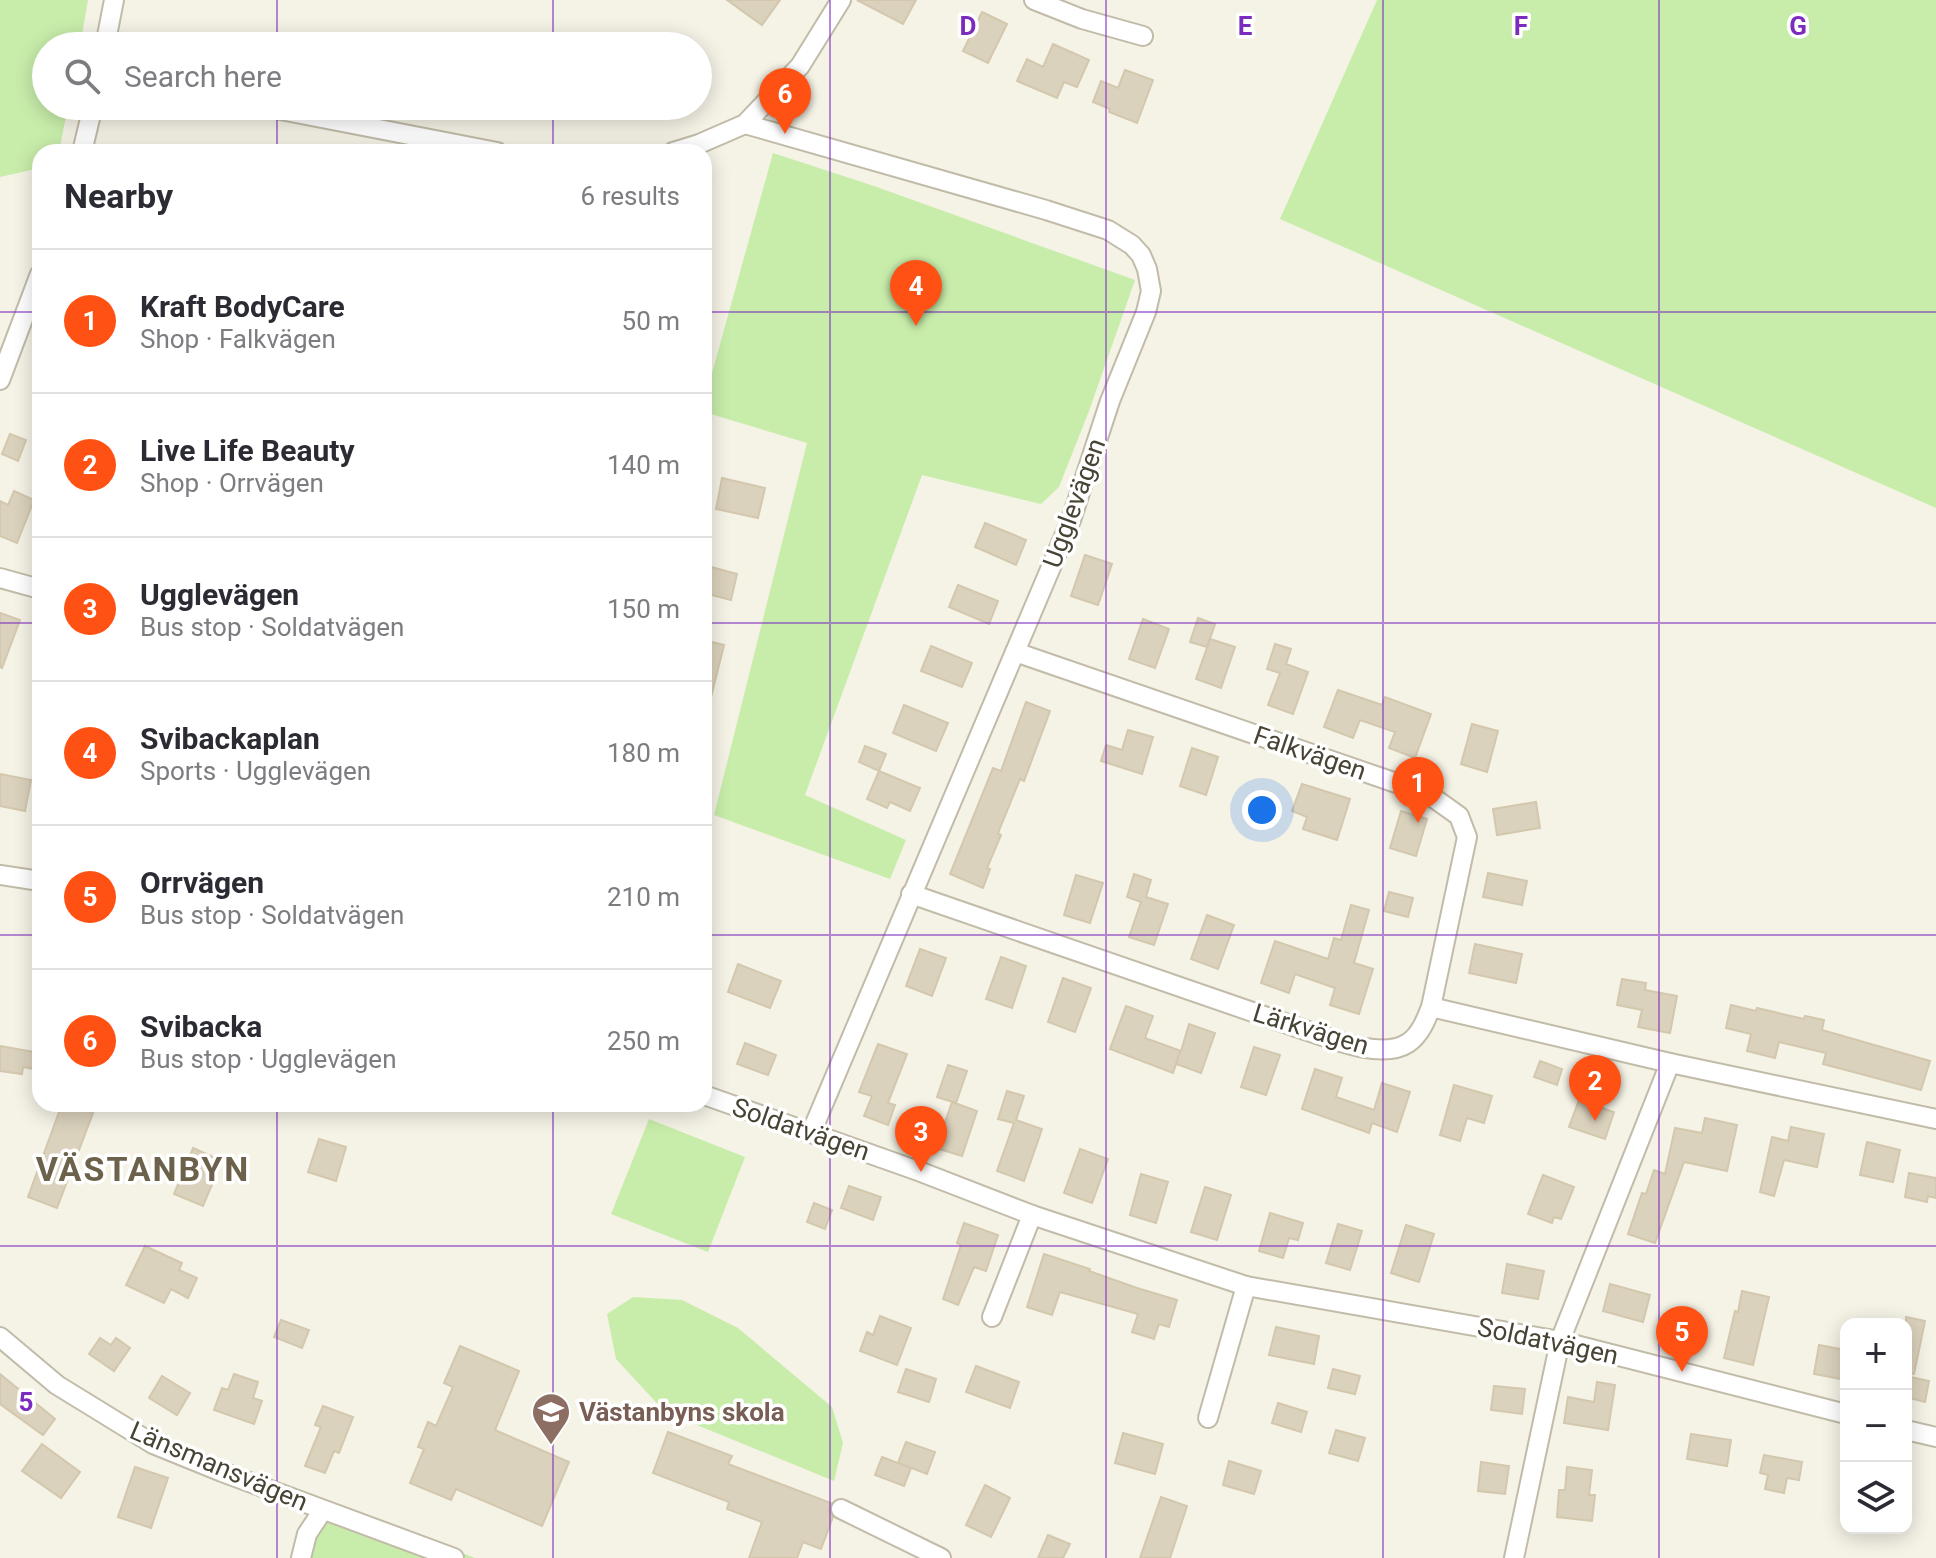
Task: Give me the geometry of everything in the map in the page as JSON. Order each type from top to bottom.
[{"type":"street","points":[[108,32],[114,0]]},
{"type":"street","points":[[699,144],[745,124],[800,66],[840,0]]},
{"type":"street","points":[[1034,0],[1082,19],[1143,36]]},
{"type":"street","points":[[84,144],[90,120]]},
{"type":"street","points":[[332,120],[456,144]]},
{"type":"street","name":"Ugglevägen","points":[[745,124],[1108,230],[1132,245],[1141,255],[1151,291],[1146,312],[1110,401],[1071,520],[811,1133]]},
{"type":"street","points":[[0,380],[32,295]]},
{"type":"street","points":[[0,578],[32,587]]},
{"type":"street","name":"Falkvägen","points":[[1015,652],[1405,786],[1431,796],[1459,816],[1467,837],[1431,1007]]},
{"type":"street","points":[[0,875],[32,880]]},
{"type":"street","name":"Lärkvägen","points":[[911,894],[1299,1028],[1377,1050],[1395,1049],[1407,1044],[1417,1035],[1431,1007]]},
{"type":"street","points":[[1431,1007],[1670,1063],[1936,1119]]},
{"type":"street","points":[[1514,1558],[1560,1341],[1670,1063]]},
{"type":"street","name":"Soldatvägen","points":[[712,1098],[1032,1215],[1246,1286],[1560,1341],[1840,1412]]},
{"type":"street","points":[[992,1317],[1032,1215]]},
{"type":"street","points":[[1208,1418],[1246,1286]]},
{"type":"street","name":"Länsmansvägen","points":[[0,1337],[57,1385],[153,1444],[453,1558]]},
{"type":"street","points":[[1912,1431],[1936,1437]]},
{"type":"street","points":[[841,1509],[941,1558]]},
{"type":"street","name":"Länsmansvägen","points":[[301,1558],[307,1534],[323,1510]]},
{"type":"green space","points":[[0,0],[88,0],[82,32],[32,32],[32,120],[65,120],[61,144],[32,144],[32,170],[0,177]]},
{"type":"green space","points":[[1377,0],[1936,0],[1936,508],[1280,219]]},
{"type":"green space","points":[[773,153],[1135,280],[1059,487],[1041,504],[922,475],[805,795],[906,840],[890,879],[714,815],[807,443],[712,414],[712,373]]},
{"type":"green space","points":[[649,1119],[745,1157],[708,1252],[611,1214]]},
{"type":"green space","points":[[633,1297],[682,1300],[738,1328],[832,1407],[843,1443],[834,1481],[665,1412],[616,1359],[607,1314]]},
{"type":"green space","points":[[330,1502],[475,1558],[310,1558]]},
{"type":"building","points":[[727,0],[780,0],[762,25]]},
{"type":"building","points":[[857,0],[916,0],[903,24]]},
{"type":"building","points":[[982,12],[1007,24],[988,63],[963,51]]},
{"type":"building","points":[[1053,44],[1089,60],[1077,87],[1064,82],[1057,98],[1017,81],[1027,59],[1043,67]]},
{"type":"building","points":[[1125,70],[1153,80],[1137,123],[1093,102],[1101,81],[1118,88]]},
{"type":"building","points":[[10,434],[26,440],[18,461],[2,454]]},
{"type":"building","points":[[722,478],[765,488],[758,518],[716,509]]},
{"type":"building","points":[[14,491],[32,499],[17,543],[0,536],[0,501],[8,505]]},
{"type":"building","points":[[985,523],[1026,540],[1016,565],[975,547]]},
{"type":"building","points":[[1085,555],[1112,564],[1098,605],[1071,596]]},
{"type":"building","points":[[712,567],[737,574],[731,600],[712,595]]},
{"type":"building","points":[[958,585],[998,601],[989,624],[949,607]]},
{"type":"building","points":[[0,613],[20,620],[2,668],[0,667]]},
{"type":"building","points":[[1198,618],[1215,624],[1207,647],[1190,642]]},
{"type":"building","points":[[1143,619],[1169,629],[1155,668],[1129,659]]},
{"type":"building","points":[[1210,639],[1235,647],[1221,688],[1196,679]]},
{"type":"building","points":[[712,642],[724,645],[712,693]]},
{"type":"building","points":[[1275,644],[1291,649],[1286,664],[1308,672],[1293,714],[1268,705],[1280,673],[1267,669]]},
{"type":"building","points":[[931,646],[972,663],[962,687],[921,671]]},
{"type":"building","points":[[1338,690],[1382,705],[1385,697],[1431,714],[1415,758],[1389,748],[1395,732],[1360,720],[1353,738],[1324,727]]},
{"type":"building","points":[[1026,702],[1050,711],[1024,781],[1020,779],[998,833],[1001,835],[987,868],[990,869],[983,888],[950,874],[993,768],[1001,771]]},
{"type":"building","points":[[904,705],[948,723],[936,751],[893,733]]},
{"type":"building","points":[[1472,724],[1498,731],[1487,772],[1461,764]]},
{"type":"building","points":[[1128,730],[1153,737],[1142,774],[1101,761],[1106,745],[1122,750]]},
{"type":"building","points":[[865,746],[886,754],[879,771],[859,762]]},
{"type":"building","points":[[1192,748],[1218,757],[1206,795],[1180,786]]},
{"type":"building","points":[[879,771],[920,788],[910,811],[890,802],[887,808],[867,799]]},
{"type":"building","points":[[0,774],[31,780],[25,811],[0,806]]},
{"type":"building","points":[[1302,784],[1350,799],[1337,840],[1303,829],[1307,817],[1292,811]]},
{"type":"building","points":[[1536,802],[1540,828],[1497,835],[1493,809]]},
{"type":"building","points":[[1401,811],[1427,819],[1416,856],[1390,848]]},
{"type":"building","points":[[1488,873],[1527,881],[1522,905],[1483,897]]},
{"type":"building","points":[[1134,874],[1151,880],[1146,897],[1168,904],[1154,945],[1129,937],[1141,902],[1127,897]]},
{"type":"building","points":[[1076,875],[1103,883],[1090,923],[1064,915]]},
{"type":"building","points":[[1389,892],[1413,898],[1408,917],[1384,911]]},
{"type":"building","points":[[1351,905],[1369,910],[1354,963],[1373,969],[1359,1014],[1330,1005],[1335,988],[1295,974],[1289,993],[1261,983],[1275,941],[1328,959],[1334,938],[1341,940]]},
{"type":"building","points":[[1207,915],[1234,925],[1218,969],[1191,959]]},
{"type":"building","points":[[1475,944],[1522,954],[1516,983],[1469,973]]},
{"type":"building","points":[[920,949],[946,958],[932,996],[906,986]]},
{"type":"building","points":[[1001,957],[1026,966],[1012,1008],[986,999]]},
{"type":"building","points":[[738,964],[781,981],[770,1008],[728,992]]},
{"type":"building","points":[[1063,978],[1091,988],[1075,1032],[1048,1022]]},
{"type":"building","points":[[1622,979],[1646,983],[1645,990],[1677,996],[1670,1033],[1638,1027],[1642,1010],[1617,1005]]},
{"type":"building","points":[[1731,1005],[1824,1020],[1822,1030],[1930,1061],[1921,1090],[1823,1064],[1826,1053],[1779,1042],[1775,1058],[1747,1051],[1751,1034],[1726,1028]]},
{"type":"building","points":[[1126,1006],[1153,1016],[1145,1038],[1181,1051],[1189,1024],[1215,1033],[1201,1073],[1176,1064],[1173,1073],[1110,1049]]},
{"type":"building","points":[[745,1043],[776,1055],[768,1075],[737,1064]]},
{"type":"building","points":[[878,1044],[907,1054],[888,1103],[895,1105],[888,1125],[864,1116],[872,1096],[859,1092]]},
{"type":"building","points":[[0,1046],[32,1052],[32,1069],[23,1067],[22,1074],[0,1071]]},
{"type":"building","points":[[1254,1047],[1280,1055],[1266,1095],[1241,1087]]},
{"type":"building","points":[[1540,1061],[1562,1069],[1557,1085],[1534,1077]]},
{"type":"building","points":[[948,1065],[967,1071],[956,1103],[937,1097]]},
{"type":"building","points":[[1315,1069],[1342,1078],[1336,1097],[1374,1110],[1382,1083],[1410,1092],[1397,1132],[1372,1123],[1369,1133],[1302,1109]]},
{"type":"building","points":[[1454,1085],[1492,1096],[1484,1123],[1467,1118],[1460,1141],[1440,1135]]},
{"type":"building","points":[[1007,1091],[1024,1096],[1016,1120],[1042,1129],[1024,1181],[997,1171],[1014,1123],[998,1119]]},
{"type":"building","points":[[1579,1100],[1614,1112],[1605,1139],[1569,1127]]},
{"type":"building","points":[[952,1102],[977,1111],[962,1156],[936,1148]]},
{"type":"building","points":[[59,1112],[93,1113],[57,1208],[28,1197]]},
{"type":"building","points":[[1705,1118],[1737,1125],[1727,1171],[1684,1162],[1655,1243],[1628,1234],[1642,1193],[1646,1194],[1654,1170],[1665,1174],[1675,1128],[1702,1133]]},
{"type":"building","points":[[1791,1127],[1824,1134],[1817,1167],[1784,1160],[1774,1196],[1760,1192],[1772,1137],[1788,1141]]},
{"type":"building","points":[[319,1139],[346,1147],[336,1181],[308,1172]]},
{"type":"building","points":[[1867,1142],[1900,1150],[1893,1182],[1860,1175]]},
{"type":"building","points":[[193,1148],[222,1161],[203,1206],[174,1194]]},
{"type":"building","points":[[1080,1149],[1108,1159],[1092,1203],[1064,1193]]},
{"type":"building","points":[[1909,1173],[1936,1178],[1936,1198],[1928,1196],[1927,1202],[1905,1197]]},
{"type":"building","points":[[1141,1174],[1168,1182],[1156,1223],[1130,1215]]},
{"type":"building","points":[[1543,1175],[1574,1187],[1561,1219],[1554,1217],[1552,1223],[1528,1214]]},
{"type":"building","points":[[849,1186],[881,1197],[873,1220],[841,1208]]},
{"type":"building","points":[[1205,1187],[1231,1195],[1217,1240],[1191,1232]]},
{"type":"building","points":[[814,1203],[832,1210],[825,1229],[807,1222]]},
{"type":"building","points":[[1270,1213],[1303,1223],[1298,1240],[1289,1238],[1283,1258],[1259,1251]]},
{"type":"building","points":[[964,1223],[998,1235],[986,1271],[974,1267],[958,1305],[943,1299],[961,1245],[957,1243]]},
{"type":"building","points":[[1338,1224],[1362,1231],[1350,1270],[1326,1263]]},
{"type":"building","points":[[1406,1225],[1434,1234],[1419,1282],[1391,1273]]},
{"type":"building","points":[[145,1246],[182,1263],[179,1270],[197,1278],[188,1298],[171,1289],[164,1303],[126,1285]]},
{"type":"building","points":[[1044,1254],[1177,1300],[1169,1327],[1159,1324],[1154,1339],[1132,1332],[1138,1314],[1060,1292],[1052,1315],[1027,1307]]},
{"type":"building","points":[[1507,1264],[1544,1271],[1538,1299],[1502,1293]]},
{"type":"building","points":[[1610,1284],[1650,1295],[1643,1322],[1603,1311]]},
{"type":"building","points":[[1742,1291],[1769,1297],[1753,1365],[1724,1358]]},
{"type":"building","points":[[880,1316],[911,1328],[897,1365],[860,1351],[867,1332],[873,1335]]},
{"type":"building","points":[[1912,1318],[1925,1321],[1912,1374]]},
{"type":"building","points":[[281,1320],[309,1330],[302,1348],[274,1337]]},
{"type":"building","points":[[1276,1327],[1319,1336],[1314,1364],[1269,1355]]},
{"type":"building","points":[[100,1338],[111,1345],[116,1338],[130,1348],[114,1371],[89,1354]]},
{"type":"building","points":[[1819,1345],[1840,1349],[1840,1379],[1814,1374]]},
{"type":"building","points":[[460,1346],[519,1371],[495,1430],[569,1462],[542,1526],[456,1489],[451,1500],[410,1483],[424,1449],[418,1447],[428,1422],[436,1426],[453,1387],[444,1383]]},
{"type":"building","points":[[976,1366],[1019,1382],[1010,1408],[966,1392]]},
{"type":"building","points":[[906,1369],[936,1379],[929,1402],[898,1392]]},
{"type":"building","points":[[1333,1369],[1360,1376],[1355,1394],[1328,1388]]},
{"type":"building","points":[[0,1374],[55,1419],[43,1435],[0,1404]]},
{"type":"building","points":[[234,1374],[258,1382],[253,1398],[262,1401],[254,1424],[214,1410],[222,1388],[228,1390]]},
{"type":"building","points":[[162,1376],[190,1393],[177,1415],[149,1398]]},
{"type":"building","points":[[1912,1377],[1929,1381],[1925,1402],[1912,1399]]},
{"type":"building","points":[[1597,1382],[1615,1385],[1608,1430],[1564,1423],[1568,1397],[1594,1402]]},
{"type":"building","points":[[1494,1386],[1525,1389],[1522,1414],[1491,1410]]},
{"type":"building","points":[[1278,1403],[1307,1412],[1301,1432],[1272,1423]]},
{"type":"building","points":[[323,1406],[353,1417],[339,1453],[334,1451],[325,1473],[305,1466],[321,1427],[315,1425]]},
{"type":"building","points":[[1336,1430],[1365,1438],[1358,1461],[1329,1453]]},
{"type":"building","name":"Västanbyns skola","points":[[668,1432],[732,1456],[728,1464],[831,1503],[829,1511],[833,1517],[821,1549],[803,1542],[797,1558],[749,1558],[762,1522],[727,1509],[729,1502],[653,1473]]},
{"type":"building","points":[[1123,1433],[1163,1444],[1155,1474],[1115,1463]]},
{"type":"building","points":[[1691,1434],[1731,1440],[1727,1466],[1687,1459]]},
{"type":"building","points":[[906,1442],[935,1452],[927,1474],[898,1463]]},
{"type":"building","points":[[42,1444],[80,1472],[61,1498],[22,1471]]},
{"type":"building","points":[[1764,1455],[1802,1462],[1799,1480],[1787,1478],[1784,1493],[1765,1489],[1768,1475],[1760,1473]]},
{"type":"building","points":[[882,1457],[911,1468],[904,1486],[875,1475]]},
{"type":"building","points":[[1229,1461],[1261,1471],[1254,1494],[1223,1485]]},
{"type":"building","points":[[1481,1462],[1509,1466],[1505,1494],[1478,1491]]},
{"type":"building","points":[[135,1467],[168,1478],[151,1528],[118,1517]]},
{"type":"building","points":[[1567,1467],[1592,1470],[1589,1495],[1595,1495],[1592,1521],[1557,1517],[1559,1490],[1565,1490]]},
{"type":"building","points":[[985,1485],[1010,1498],[991,1537],[966,1525]]},
{"type":"building","points":[[1161,1497],[1187,1506],[1170,1558],[1140,1558]]},
{"type":"building","points":[[1048,1535],[1070,1544],[1063,1558],[1038,1558]]},
{"type":"place","name":"Svibacka","points":[[785,134]]},
{"type":"place","name":"Svibackaplan","points":[[916,326]]},
{"type":"place","name":"Kraft BodyCare","points":[[1418,823]]},
{"type":"place","name":"Live Life Beauty","points":[[1595,1121]]},
{"type":"place","name":"Ugglevägen","points":[[921,1172]]},
{"type":"place","name":"Orrvägen","points":[[1682,1372]]},
{"type":"place","name":"Västanbyns skola","points":[[551,1446]]},
{"type":"district","name":"VÄSTANBYN","points":[[143,1169]]}]
